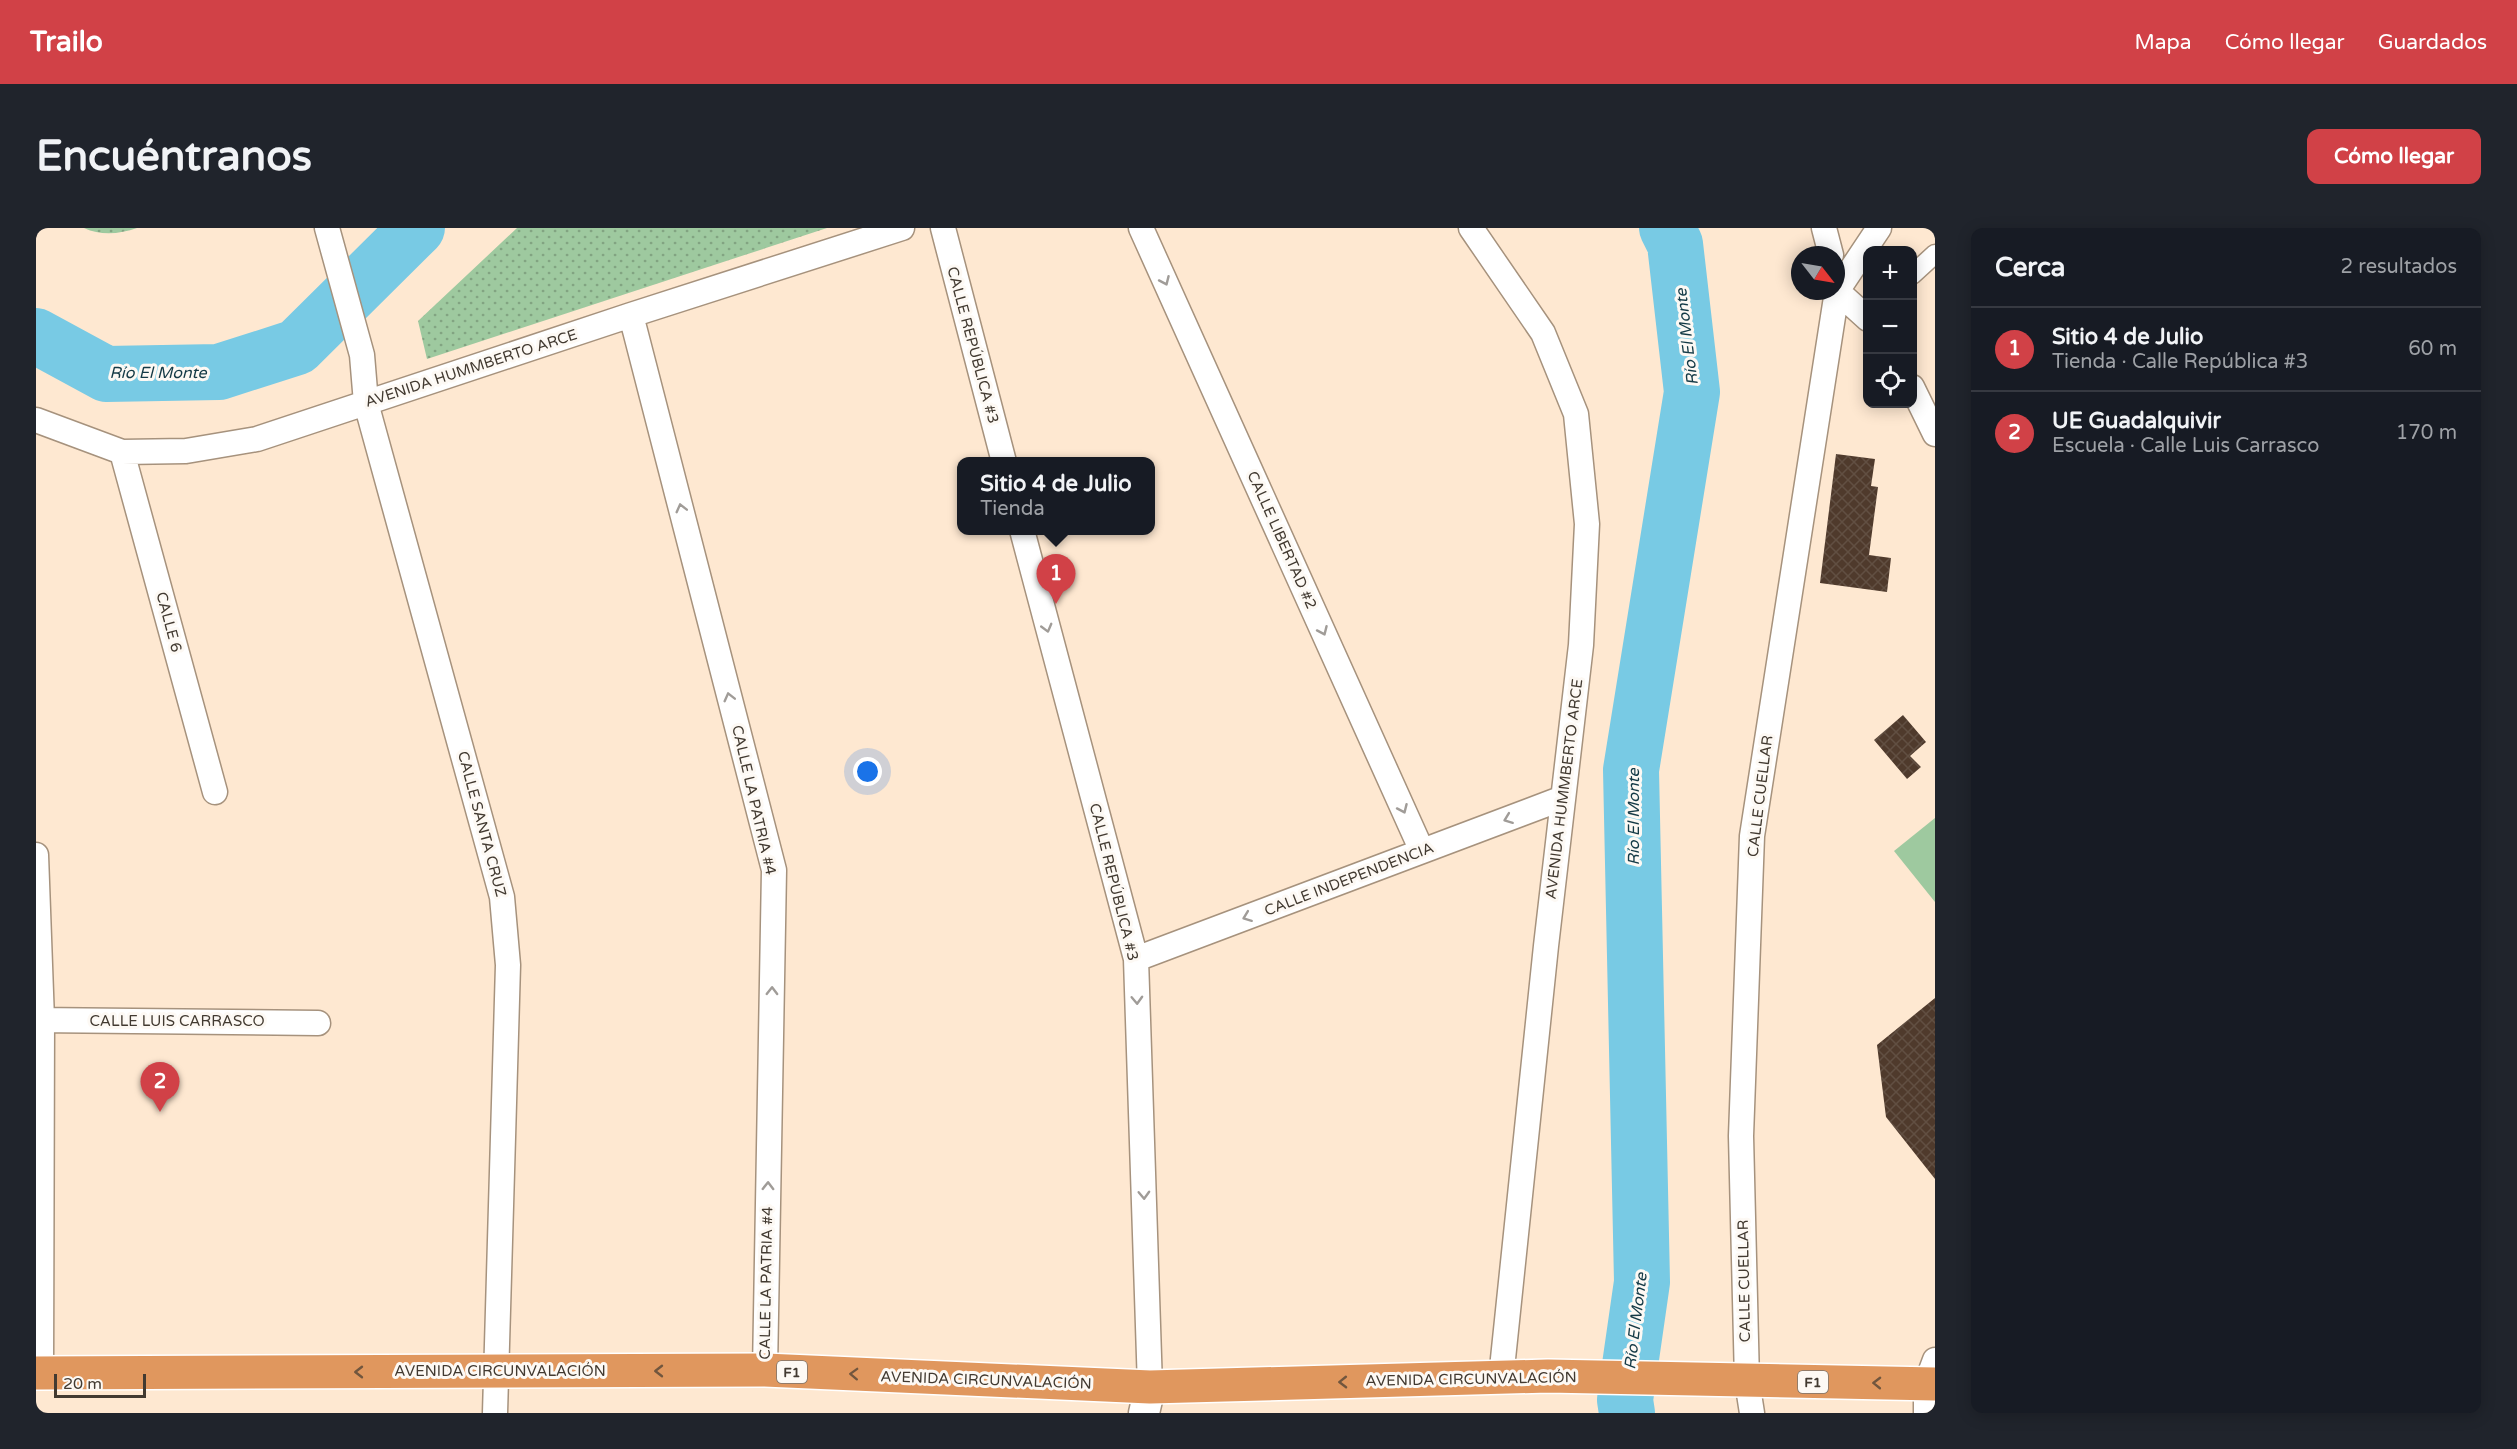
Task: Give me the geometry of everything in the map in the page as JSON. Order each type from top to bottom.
[{"type":"highway","name":"AVENIDA CIRCUNVALACIÓN","points":[[38,1373],[765,1370],[1147,1400],[1548,1376],[1930,1385]]},
{"type":"street","name":"CALLE SANTA CRUZ","points":[[327,228],[362,356],[366,403],[502,897],[508,965],[495,1413]]},
{"type":"street","name":"AVENIDA HUMMBERTO ARCE","points":[[36,420],[122,452],[186,452],[257,439],[902,228]]},
{"type":"street","name":"CALLE REPÚBLICA #3","points":[[943,228],[1003,457]]},
{"type":"street","name":"CALLE LIBERTAD #2","points":[[1141,228],[1422,851]]},
{"type":"street","name":"AVENIDA HUMMBERTO ARCE","points":[[1471,228],[1544,333],[1576,414],[1587,524],[1581,645],[1501,1378]]},
{"type":"street","points":[[1824,228],[1829,246]]},
{"type":"street","name":"CALLE CUELLAR","points":[[1845,276],[1879,228]]},
{"type":"street","points":[[1917,270],[1935,254]]},
{"type":"street","points":[[1845,297],[1863,314]]},
{"type":"street","name":"CALLE CUELLAR","points":[[1752,1413],[1747,1382],[1741,1136],[1752,836],[1834,300]]},
{"type":"street","name":"CALLE LA PATRIA #4","points":[[631,315],[774,870],[765,1370]]},
{"type":"street","points":[[1917,397],[1935,434]]},
{"type":"street","name":"CALLE 6","points":[[122,452],[215,792]]},
{"type":"street","name":"CALLE REPÚBLICA #3","points":[[1023,535],[1136,959],[1147,1400]]},
{"type":"street","name":"CALLE INDEPENDENCIA","points":[[1136,959],[1563,798]]},
{"type":"street","points":[[36,855],[39,1020],[38,1373]]},
{"type":"street","name":"CALLE LUIS CARRASCO","points":[[39,1020],[318,1023]]},
{"type":"green space","points":[[84,228],[137,228],[110,233]]},
{"type":"green space","points":[[517,228],[827,228],[427,359],[418,321]]},
{"type":"green space","points":[[1935,818],[1935,902],[1894,851]]},
{"type":"building","points":[[1836,454],[1875,459],[1871,486],[1878,487],[1869,555],[1891,558],[1887,592],[1820,583]]},
{"type":"building","points":[[1903,715],[1926,742],[1910,756],[1921,767],[1907,779],[1874,740]]},
{"type":"building","points":[[1935,998],[1935,1179],[1886,1117],[1877,1045]]},
{"type":"waterway","name":"Río El Monte","points":[[36,336],[106,374],[219,372],[297,347],[417,228]]},
{"type":"waterway","name":"Río El Monte","points":[[1627,1413],[1625,1400],[1642,1282],[1631,770],[1692,392],[1675,244],[1667,228]]},
{"type":"place","name":"Sitio 4 de Julio","points":[[1056,604]]},
{"type":"place","name":"UE Guadalquivir","points":[[160,1112]]}]
